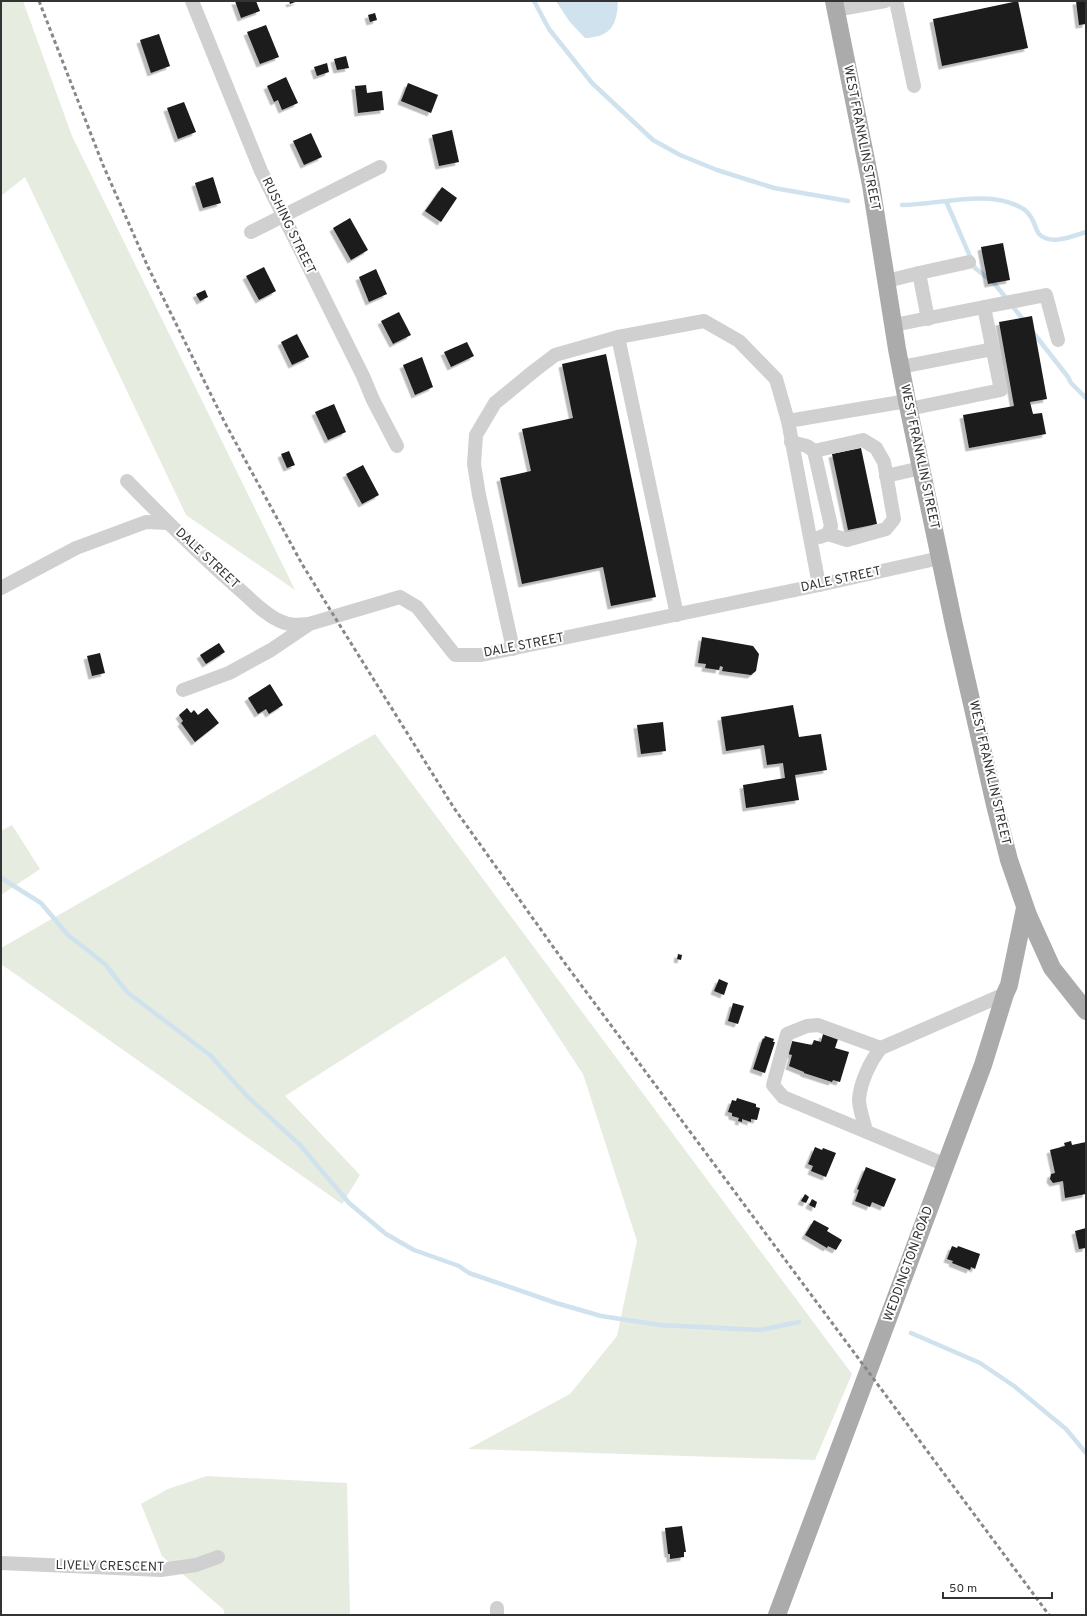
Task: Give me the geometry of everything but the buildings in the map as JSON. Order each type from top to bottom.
[{"type":"main road","name":"WEST FRANKLIN STREET","points":[[834,6],[871,185],[908,406],[940,558],[1009,860],[1025,908],[1052,968],[1086,1011]]},
{"type":"main road","name":"WEDDINGTON ROAD","points":[[777,1615],[983,1065],[1009,985],[1025,908]]},
{"type":"street","name":"RUSHING STREET","points":[[192,1],[261,171],[397,446]]},
{"type":"street","points":[[834,6],[885,1]]},
{"type":"street","points":[[896,1],[914,86]]},
{"type":"street","points":[[251,232],[380,167]]},
{"type":"street","points":[[887,281],[969,262]]},
{"type":"street","points":[[919,273],[928,319]]},
{"type":"street","points":[[894,325],[1046,296],[1058,340]]},
{"type":"street","points":[[788,421],[908,406],[1001,390],[984,307]]},
{"type":"street","points":[[513,649],[479,495],[474,464],[476,435],[495,403],[555,356],[618,337],[704,320],[738,341],[776,379],[788,421],[819,585]]},
{"type":"street","points":[[618,337],[677,615]]},
{"type":"street","points":[[901,367],[993,349]]},
{"type":"street","points":[[810,540],[828,534],[847,540],[886,529],[894,519],[884,462],[876,448],[863,440],[814,451]]},
{"type":"street","points":[[791,442],[807,446],[814,451],[831,526],[828,534]]},
{"type":"street","points":[[886,476],[921,468]]},
{"type":"street","name":"DALE STREET","points":[[127,481],[217,570],[267,614],[280,622],[294,626],[309,624],[400,597],[417,607],[455,655],[482,655],[513,649],[940,558]]},
{"type":"street","name":"DALE STREET","points":[[1,588],[76,548],[146,522],[168,523]]},
{"type":"street","points":[[183,690],[229,673],[271,650],[309,624]]},
{"type":"street","points":[[866,1130],[859,1100],[872,1058],[881,1048],[1005,994]]},
{"type":"street","points":[[881,1048],[818,1025],[807,1026],[786,1034],[773,1085],[783,1097],[866,1130],[946,1165]]},
{"type":"street","name":"LIVELY CRESCENT","points":[[1,1563],[161,1570],[196,1565],[218,1557]]},
{"type":"shaded area","points":[[1,1],[23,1],[72,136],[295,590],[186,515],[25,177],[1,196]]},
{"type":"shaded area","points":[[375,734],[852,1374],[815,1460],[468,1449],[570,1394],[617,1336],[637,1241],[583,1074],[505,956],[285,1096],[360,1175],[342,1204],[1,964],[1,948]]},
{"type":"shaded area","points":[[12,825],[40,869],[1,895],[1,831]]},
{"type":"shaded area","points":[[207,1476],[347,1483],[350,1615],[224,1615],[224,1610],[162,1556],[141,1504],[168,1489]]},
{"type":"water","points":[[556,1],[618,1],[616,17],[611,28],[607,32],[594,37],[585,38],[569,21]]},
{"type":"waterway","points":[[534,1],[549,29],[592,83],[653,140],[680,155],[717,170],[774,188],[848,201]]},
{"type":"waterway","points":[[902,205],[962,199],[993,199],[1007,202],[1025,210],[1032,218],[1039,234],[1044,238],[1056,240],[1069,238],[1086,232]]},
{"type":"waterway","points":[[946,201],[975,268],[994,283],[1025,322]]},
{"type":"waterway","points":[[1032,331],[1068,377],[1071,383],[1086,398]]},
{"type":"waterway","points":[[1,878],[41,903],[68,935],[105,964],[127,992],[210,1055],[247,1096],[300,1145],[349,1203],[386,1234],[414,1250],[459,1266],[469,1273],[556,1303],[601,1316],[660,1325],[760,1330],[799,1322]]},
{"type":"waterway","points":[[911,1333],[980,1363],[1014,1386],[1066,1429],[1086,1453]]},
{"type":"railway","points":[[39,1],[103,165],[148,267],[225,423],[302,564],[454,808],[564,962],[1049,1615]]}]
